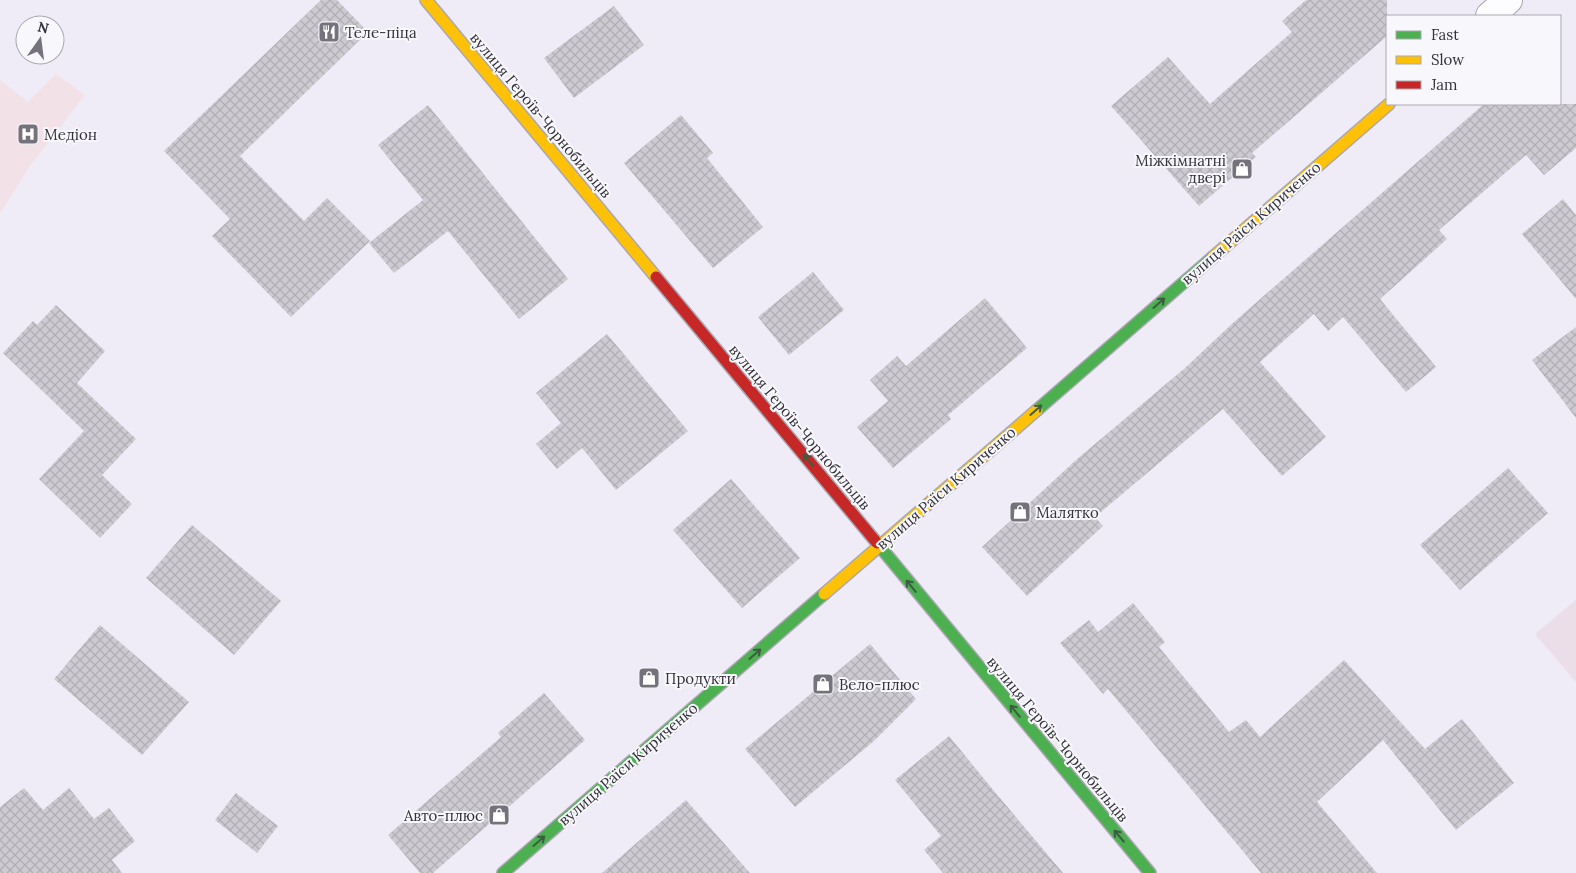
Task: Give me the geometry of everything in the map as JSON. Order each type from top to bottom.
[{"type":"street","name":"вулиця Героїв-Чорнобильців","points":[[426,0],[1150,873]]},
{"type":"street","points":[[1491,15],[1508,0]]},
{"type":"street","name":"вулиця Раїси Кириченко","points":[[502,873],[1388,105]]},
{"type":"shaded area","name":"Медіон","points":[[56,74],[85,95],[30,166],[0,213],[0,80],[28,102]]},
{"type":"shaded area","points":[[1576,600],[1576,682],[1535,634]]},
{"type":"building","points":[[321,0],[337,0],[368,32],[240,156],[304,221],[327,198],[370,241],[291,317],[212,236],[230,219],[164,151]]},
{"type":"building","points":[[1306,0],[1387,0],[1386,37],[1252,153],[1256,157],[1199,206],[1111,106],[1168,57],[1210,104],[1292,32],[1282,21]]},
{"type":"building","points":[[614,6],[644,45],[574,98],[544,58]]},
{"type":"building","points":[[1576,104],[1576,148],[1544,175],[1526,155],[1439,230],[1447,239],[1380,299],[1436,367],[1406,392],[1343,317],[1328,331],[1314,314],[1260,362],[1326,437],[1282,476],[1223,409],[1095,517],[1103,526],[1027,596],[982,547],[1076,460],[1185,368],[1234,322],[1483,105]]},
{"type":"building","points":[[428,105],[568,279],[519,319],[448,231],[394,273],[369,243],[423,200],[378,145]]},
{"type":"building","points":[[681,115],[713,153],[707,158],[763,227],[713,268],[624,163]]},
{"type":"building","points":[[1563,199],[1576,215],[1576,299],[1522,234]]},
{"type":"building","points":[[813,272],[844,310],[789,355],[758,317]]},
{"type":"building","points":[[985,298],[1027,348],[948,415],[951,419],[893,468],[857,427],[888,401],[870,380],[897,356],[906,366]]},
{"type":"building","points":[[56,305],[105,351],[77,383],[136,439],[102,475],[132,504],[100,538],[39,479],[84,431],[3,353],[33,321],[37,325]]},
{"type":"building","points":[[1576,327],[1576,418],[1532,360]]},
{"type":"building","points":[[607,334],[688,431],[616,490],[582,448],[557,469],[536,444],[561,423],[536,393]]},
{"type":"building","points":[[1508,468],[1548,513],[1460,590],[1420,545]]},
{"type":"building","points":[[731,479],[800,558],[742,608],[673,530]]},
{"type":"building","points":[[192,525],[281,601],[234,655],[146,578]]},
{"type":"building","points":[[1133,603],[1165,642],[1159,647],[1229,732],[1246,720],[1260,737],[1344,660],[1425,749],[1462,719],[1514,783],[1456,830],[1383,740],[1317,802],[1377,873],[1261,873],[1108,689],[1103,694],[1060,643],[1089,620],[1098,632]]},
{"type":"building","points":[[100,625],[189,702],[142,755],[54,679]]},
{"type":"building","points":[[870,644],[916,699],[874,741],[795,807],[745,749]]},
{"type":"building","points":[[544,693],[585,740],[433,873],[420,873],[388,835],[501,737],[498,733]]},
{"type":"building","points":[[949,736],[1063,873],[943,873],[924,850],[941,836],[895,780]]},
{"type":"building","points":[[24,788],[43,810],[69,788],[94,819],[109,808],[135,841],[112,860],[122,873],[0,873],[0,807]]},
{"type":"building","points":[[236,793],[278,826],[257,853],[215,820]]},
{"type":"building","points":[[686,800],[750,873],[602,873]]},
{"type":"traffic: fast","points":[[1037,410],[1213,257]]},
{"type":"traffic: fast","points":[[877,543],[1150,873]]},
{"type":"traffic: fast","points":[[503,873],[824,594]]},
{"type":"traffic: slow","points":[[426,0],[656,277]]},
{"type":"traffic: slow","points":[[1213,257],[1388,105]]},
{"type":"traffic: slow","points":[[824,594],[1037,410]]},
{"type":"traffic: jam","points":[[656,277],[877,543]]},
{"type":"place","name":"Теле-піца","points":[[329,32]]},
{"type":"place","name":"Медіон","points":[[28,134]]},
{"type":"place","name":"Міжкімнатні двері","points":[[1242,169]]},
{"type":"place","name":"Малятко","points":[[1020,512]]},
{"type":"place","name":"Продукти","points":[[649,678]]},
{"type":"place","name":"Вело-плюс","points":[[823,684]]},
{"type":"place","name":"Авто-плюс","points":[[499,815]]}]
